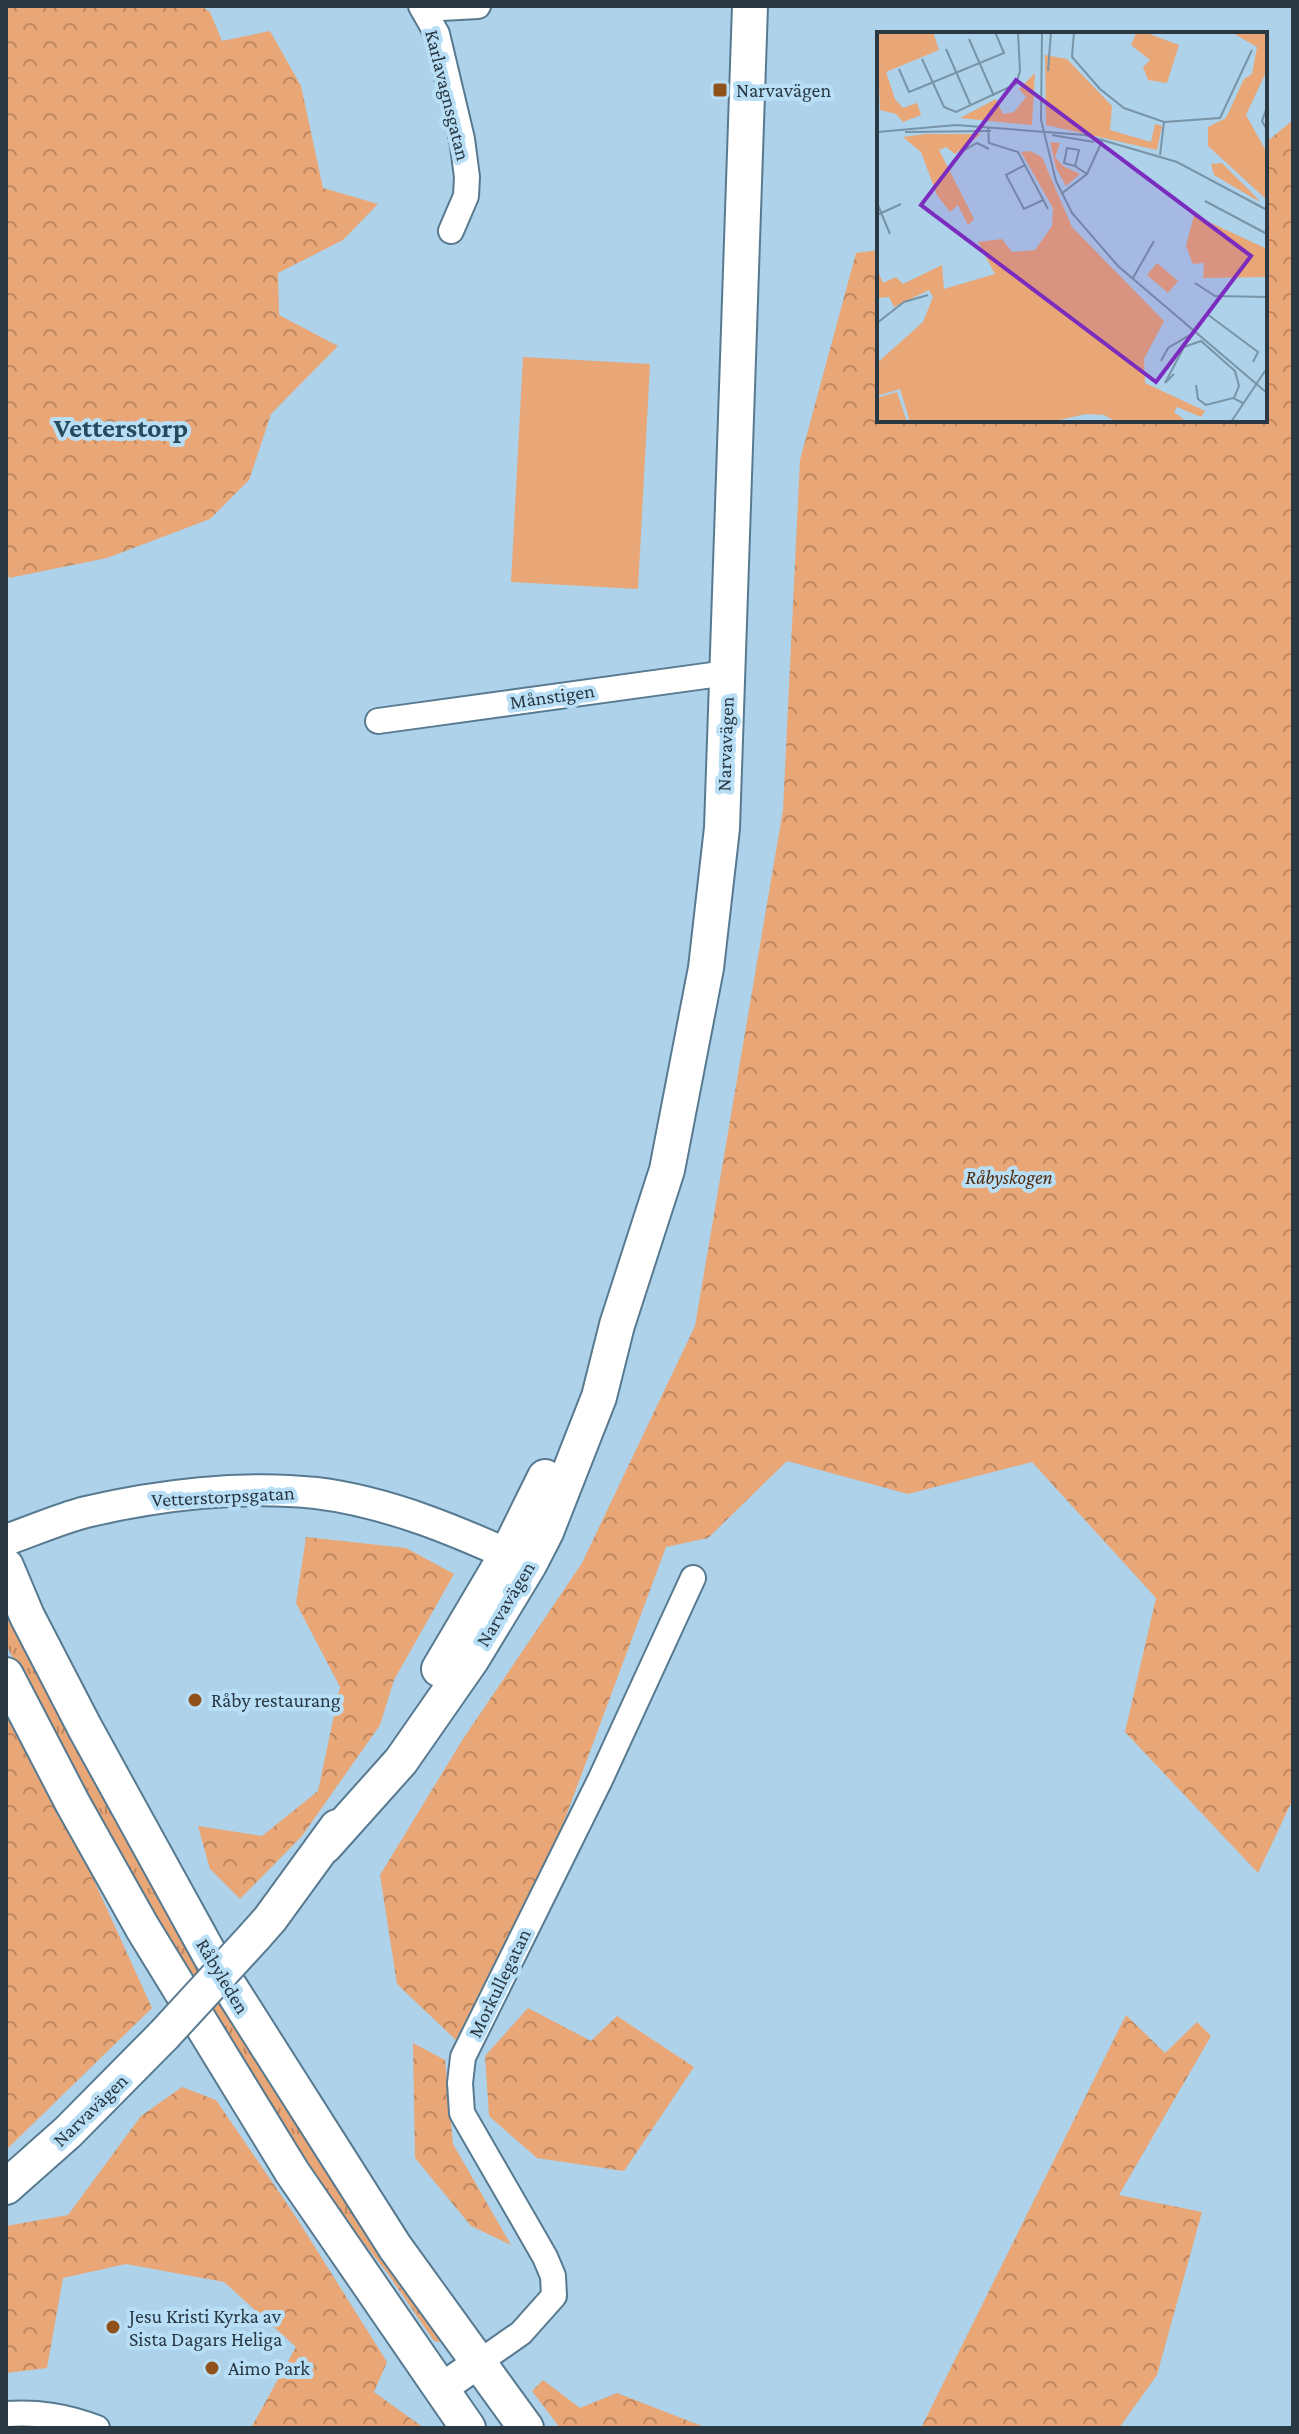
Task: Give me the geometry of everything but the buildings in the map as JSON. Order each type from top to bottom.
[{"type":"main road","name":"Narvavägen","points":[[6,2187],[68,2132],[164,2035],[255,1936],[325,1846],[453,1646],[518,1560],[538,1493],[581,1391],[617,1325],[667,1170],[706,968],[722,828],[750,6]]},
{"type":"main road","name":"Råbyleden","points":[[6,1566],[27,1616],[71,1700],[211,1957],[395,2247],[526,2428]]},
{"type":"main road","points":[[6,1675],[73,1804],[150,1940],[292,2172],[468,2428]]},
{"type":"street","points":[[422,8],[478,6]]},
{"type":"street","name":"Karlavagnsgatan","points":[[422,8],[437,34],[462,139],[467,177],[466,196],[451,231]]},
{"type":"street","name":"Månstigen","points":[[378,721],[727,673]]},
{"type":"street","name":"Vetterstorpsgatan","points":[[6,1540],[83,1513],[158,1497],[272,1490],[318,1493],[392,1510],[457,1531],[518,1560]]},
{"type":"street","name":"Morkullegatan","points":[[478,2363],[521,2333],[535,2319],[554,2296],[554,2286],[545,2257],[462,2113],[460,2083],[463,2057],[600,1780],[693,1578]]},
{"type":"street","points":[[441,2389],[478,2363]]},
{"type":"street","points":[[6,2414],[31,2412],[69,2417],[97,2428]]},
{"type":"green space","points":[[6,6],[201,6],[210,12],[222,41],[270,31],[301,86],[323,188],[378,204],[343,240],[278,273],[279,315],[338,346],[271,414],[249,480],[210,519],[107,558],[9,578],[6,563]]},
{"type":"green space","name":"Råbyskogen","points":[[1293,120],[1293,1799],[1258,1873],[1125,1732],[1156,1598],[1032,1462],[908,1494],[787,1461],[708,1538],[666,1547],[556,1843],[456,2040],[397,1984],[380,1875],[463,1739],[582,1563],[695,1326],[783,810],[800,460],[856,253],[877,250],[877,422],[1267,422],[1267,141]]},
{"type":"green space","points":[[523,357],[650,364],[638,589],[511,582]]},
{"type":"green space","points":[[306,1537],[406,1548],[454,1574],[394,1680],[380,1725],[302,1836],[240,1899],[210,1869],[198,1826],[262,1836],[318,1791],[340,1687],[296,1603]]},
{"type":"green space","points":[[6,1607],[445,2335],[441,2342],[434,2341],[388,2274],[318,2184],[188,1982],[20,1673],[6,1644]]},
{"type":"green space","points":[[6,1687],[152,2008],[6,2150]]},
{"type":"green space","points":[[528,2008],[591,2041],[617,2016],[694,2067],[624,2171],[537,2158],[489,2116],[485,2056]]},
{"type":"green space","points":[[1126,2015],[1165,2053],[1197,2022],[1211,2036],[1119,2195],[1202,2212],[1157,2375],[1119,2428],[921,2428]]},
{"type":"green space","points":[[413,2043],[445,2060],[453,2144],[511,2245],[471,2226],[415,2158]]},
{"type":"green space","points":[[182,2087],[216,2100],[296,2217],[387,2362],[374,2392],[424,2428],[251,2428],[296,2347],[224,2282],[126,2264],[63,2278],[47,2368],[6,2373],[6,2226],[68,2215],[141,2116]]},
{"type":"green space","points":[[543,2380],[580,2408],[617,2393],[707,2428],[560,2428],[532,2391]]},
{"type":"place","name":"Narvavägen","points":[[720,90]]},
{"type":"place","name":"Råby restaurang","points":[[195,1700]]},
{"type":"place","name":"Jesu Kristi Kyrka av Sista Dagars Heliga","points":[[113,2327]]},
{"type":"place","name":"Aimo Park","points":[[212,2368]]},
{"type":"district","name":"Vetterstorp","points":[[121,427]]}]
